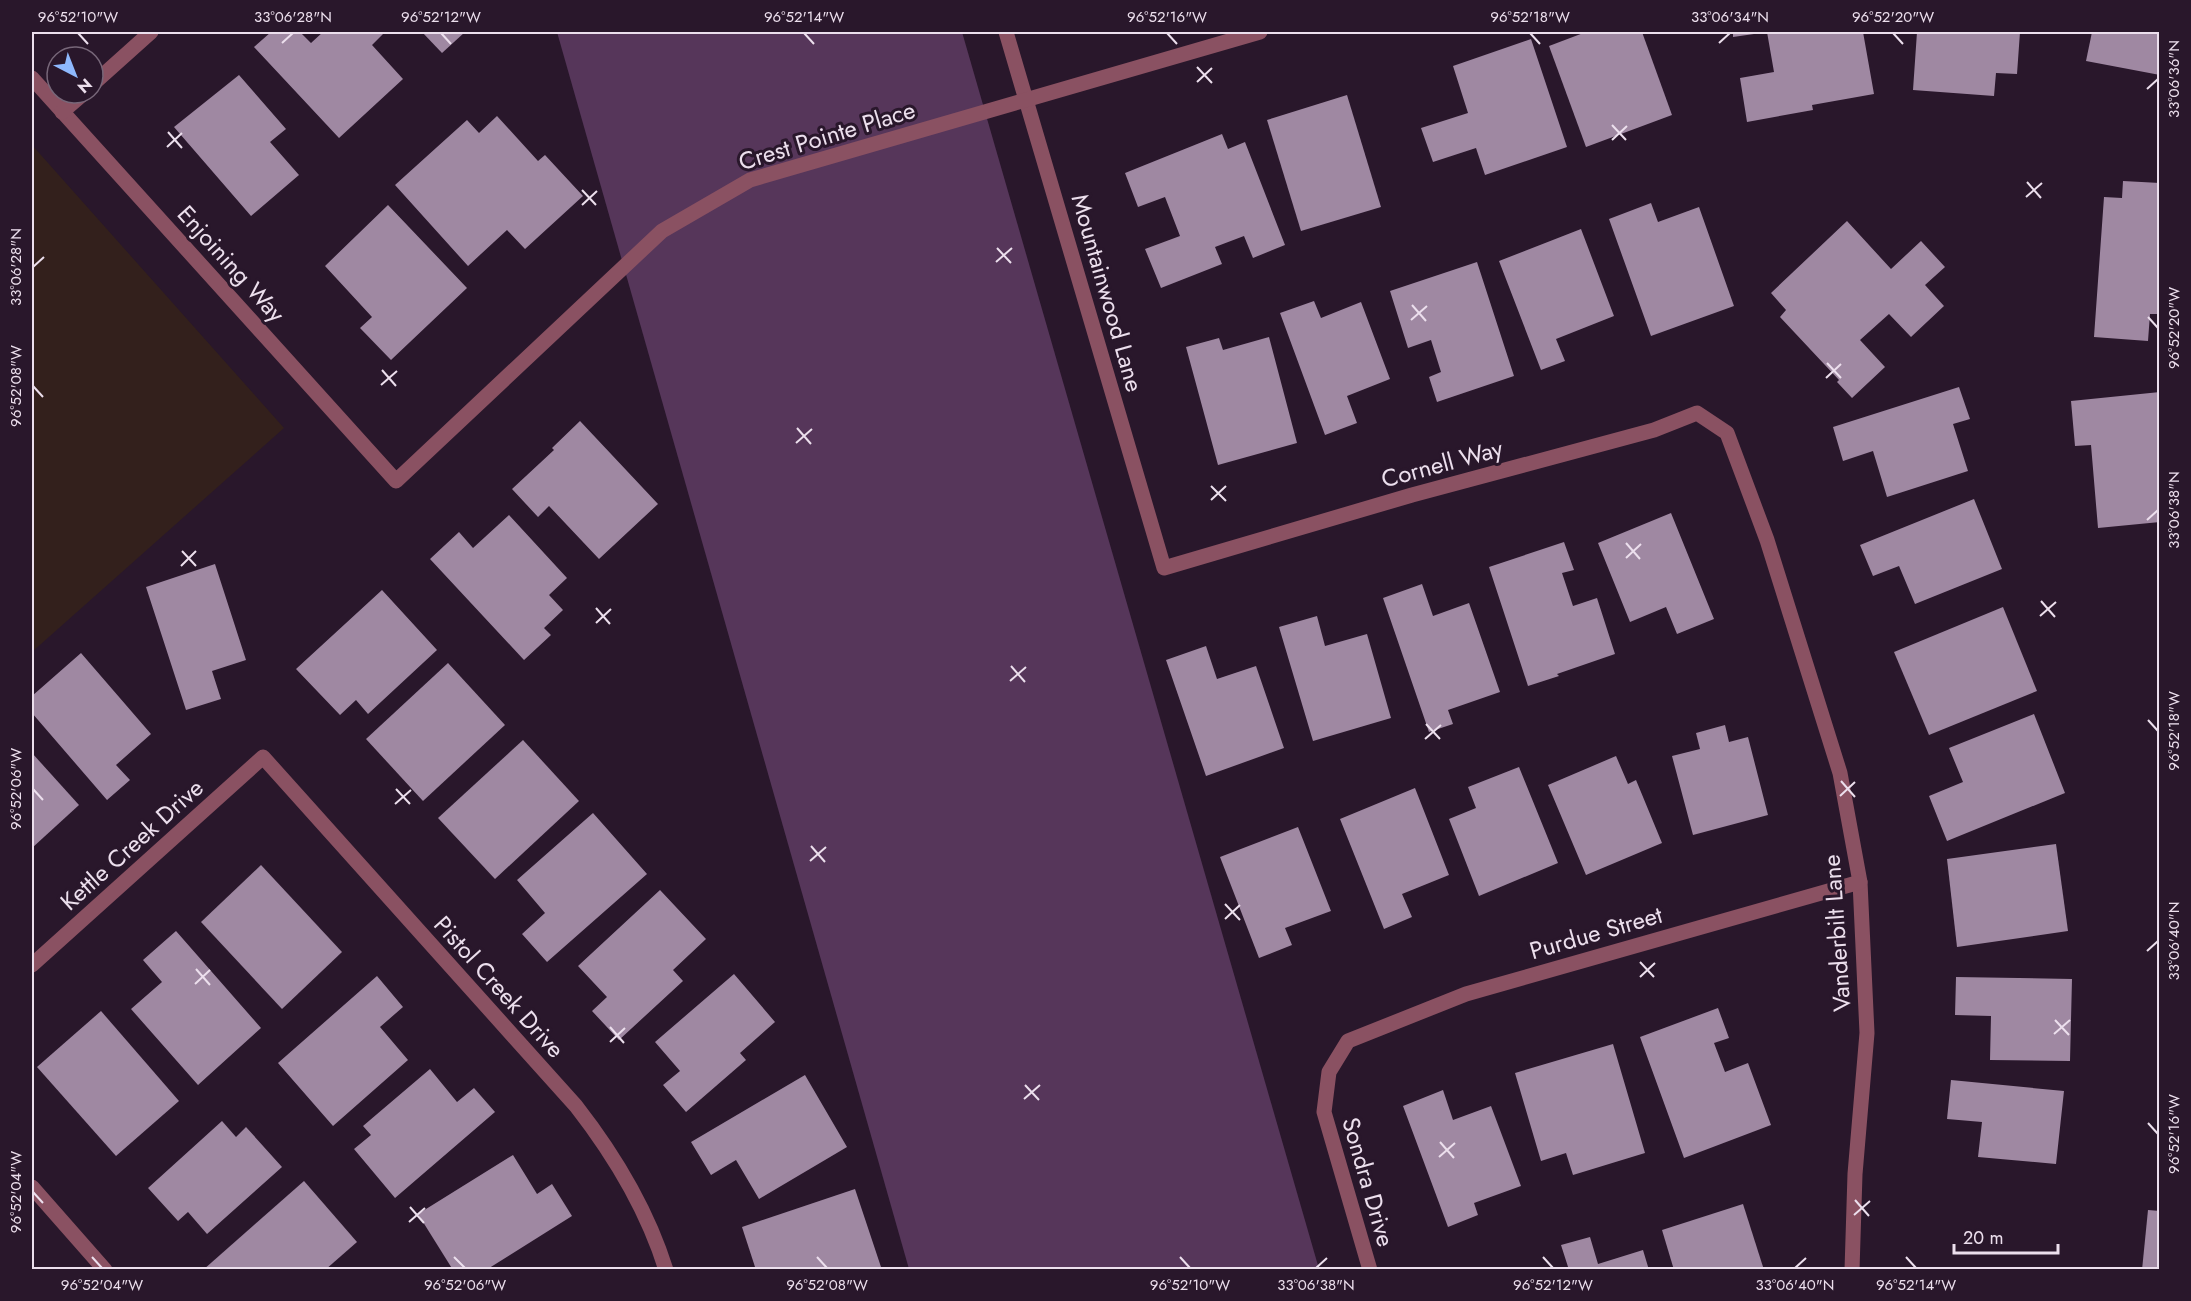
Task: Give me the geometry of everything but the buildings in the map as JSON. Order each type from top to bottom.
[{"type":"street","points":[[105,73],[151,32]]},
{"type":"street","name":"Mountainwood Lane","points":[[1006,32],[1164,568]]},
{"type":"street","name":"Crest Pointe Place","points":[[396,481],[662,231],[750,180],[1260,32]]},
{"type":"street","name":"Enjoining Way","points":[[32,78],[396,481]]},
{"type":"street","points":[[62,112],[70,105]]},
{"type":"street","name":"Cornell Way","points":[[1164,568],[1412,495],[1654,430],[1697,413],[1727,433]]},
{"type":"street","name":"Vanderbilt Lane","points":[[1727,433],[1767,540],[1840,773],[1860,882],[1868,1032],[1855,1174],[1852,1269]]},
{"type":"street","name":"Kettle Creek Drive","points":[[32,965],[263,757]]},
{"type":"street","name":"Pistol Creek Drive","points":[[263,757],[595,1130],[635,1195],[666,1269]]},
{"type":"street","name":"Purdue Street","points":[[1348,1041],[1466,994],[1860,882]]},
{"type":"street","name":"Sondra Drive","points":[[1348,1041],[1329,1072],[1324,1112],[1370,1269]]},
{"type":"street","points":[[32,1187],[105,1269]]},
{"type":"shaded area","points":[[557,32],[962,32],[1319,1269],[909,1269]]},
{"type":"shaded area","points":[[32,145],[284,428],[32,652]]}]
